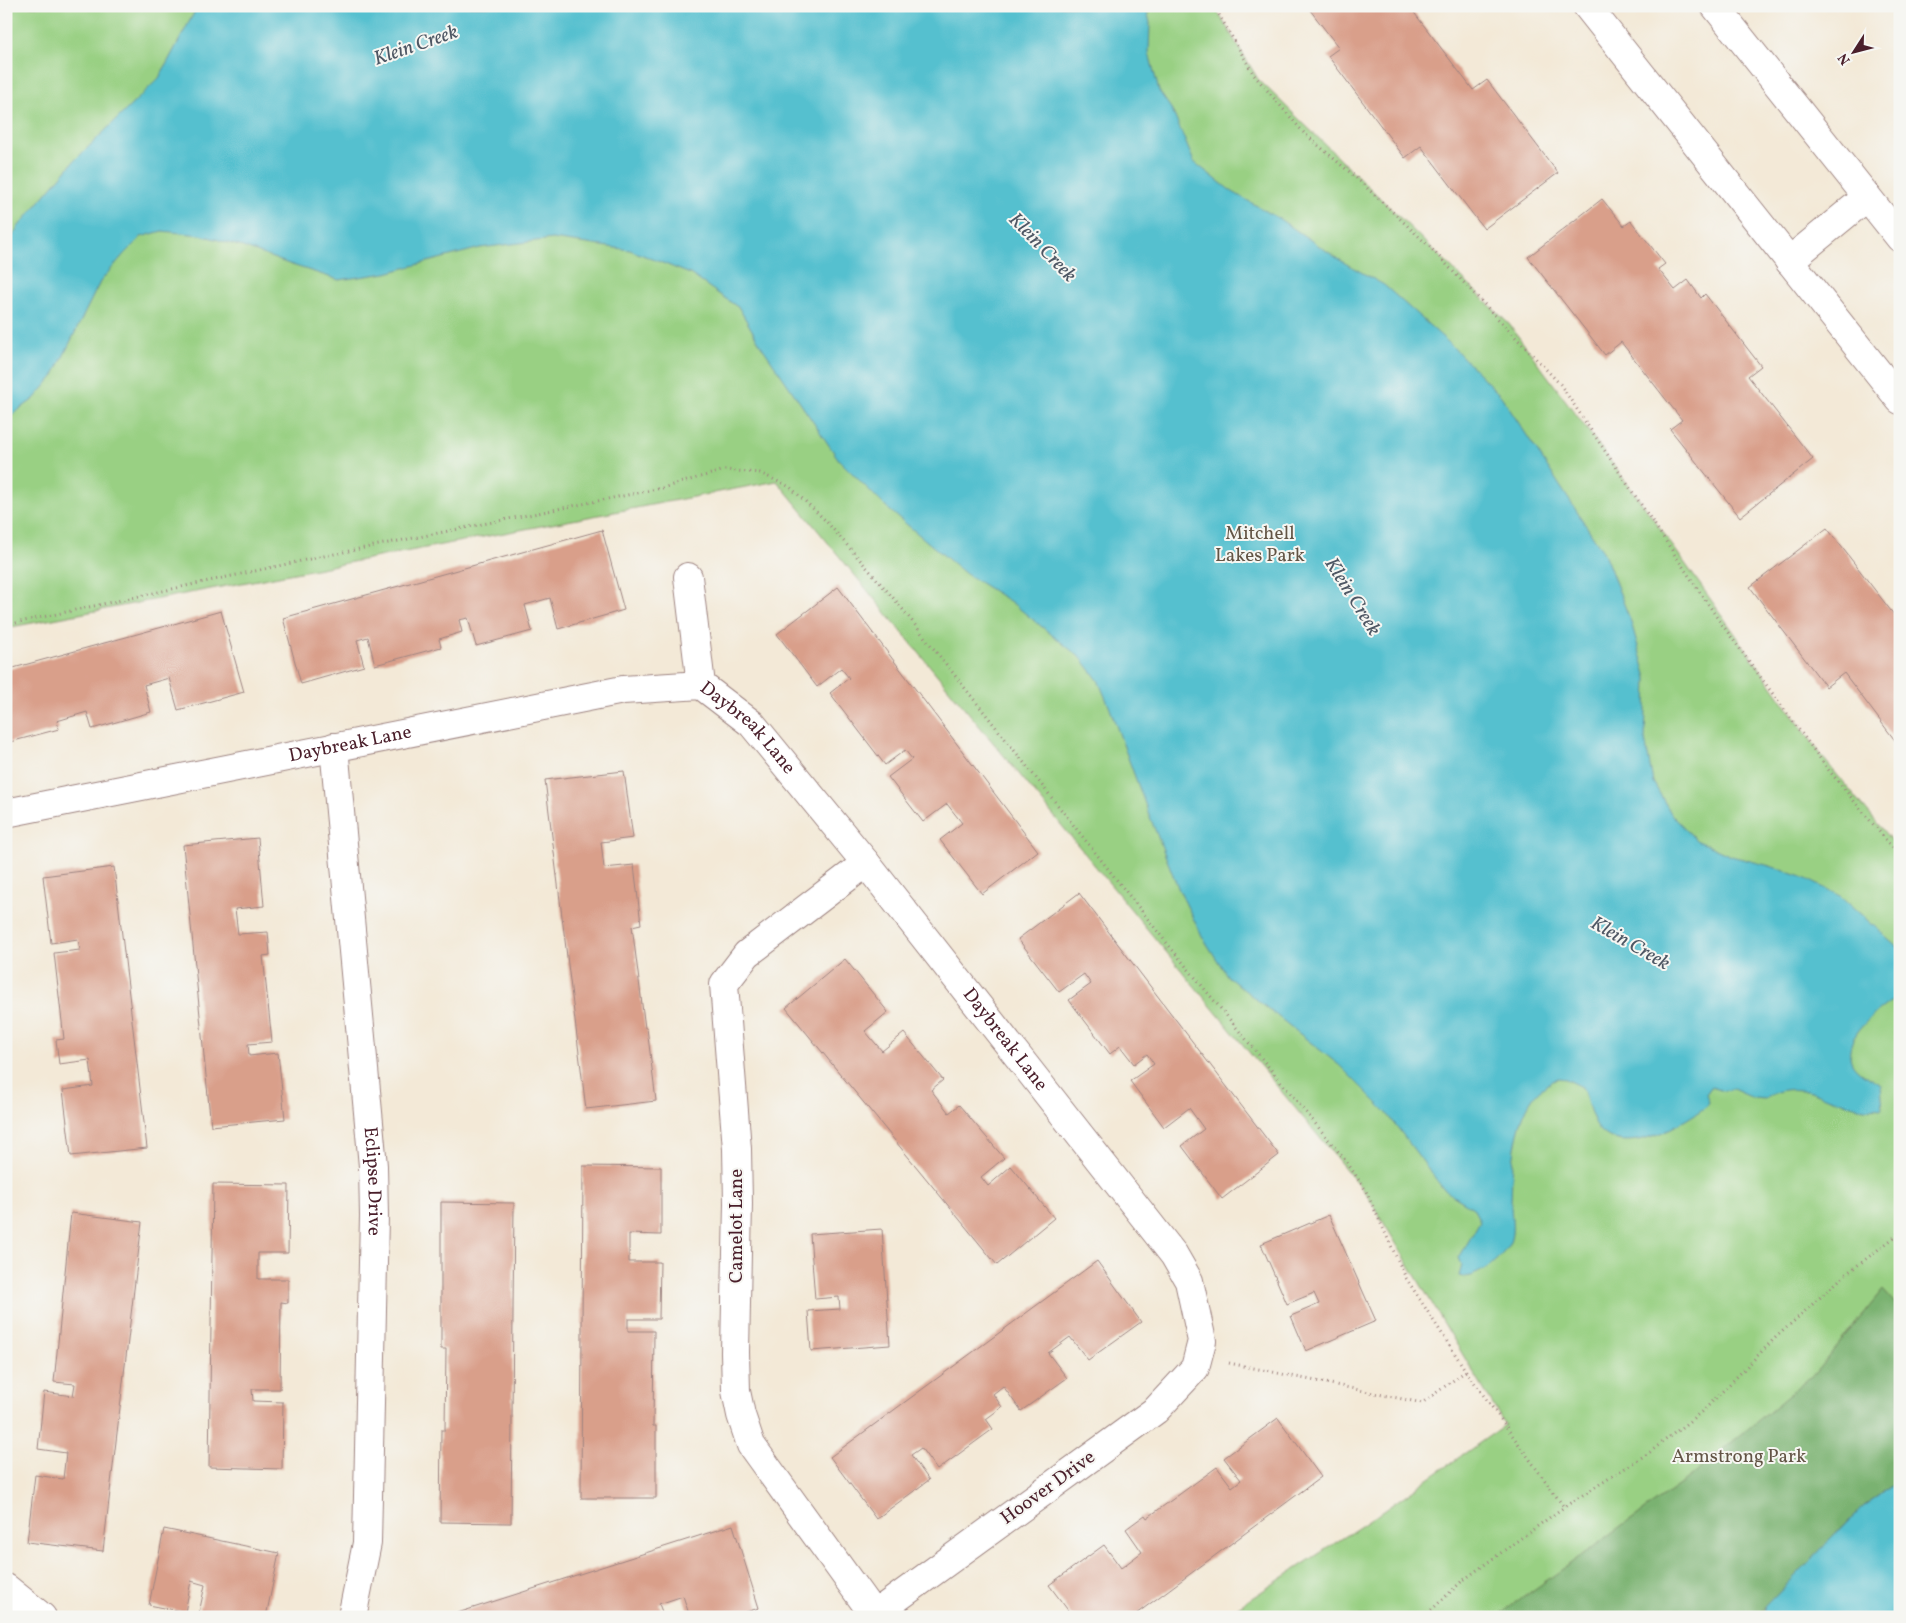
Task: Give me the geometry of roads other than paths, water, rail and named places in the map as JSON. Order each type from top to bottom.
[{"type":"street","points":[[1586,6],[1900,400]]},
{"type":"street","points":[[1715,6],[1900,238]]},
{"type":"street","points":[[1789,261],[1867,197]]},
{"type":"street","points":[[688,577],[701,685]]},
{"type":"street","name":"Daybreak Lane","points":[[6,813],[623,690],[701,685],[752,724],[866,863],[1174,1255],[1189,1281],[1202,1341]]},
{"type":"street","name":"Eclipse Drive","points":[[334,747],[373,1166],[374,1216],[367,1543],[352,1617]]},
{"type":"street","name":"Camelot Lane","points":[[866,863],[747,954],[724,984],[737,1149],[738,1202],[735,1352],[736,1391],[741,1416],[751,1445],[872,1616]]},
{"type":"street","name":"Hoover Drive","points":[[872,1616],[1156,1410],[1195,1368],[1202,1341]]},
{"type":"street","points":[[6,1588],[42,1617]]},
{"type":"water","name":"Mitchell Lakes Park","points":[[199,6],[1146,6],[1150,23],[1149,53],[1159,91],[1172,110],[1194,162],[1231,191],[1278,218],[1343,262],[1384,285],[1448,342],[1501,396],[1604,553],[1631,622],[1647,678],[1645,739],[1653,782],[1672,815],[1696,840],[1731,856],[1802,877],[1839,895],[1900,949],[1900,995],[1865,1023],[1852,1042],[1850,1051],[1851,1061],[1856,1069],[1881,1085],[1883,1109],[1859,1107],[1799,1090],[1775,1092],[1765,1099],[1753,1098],[1733,1089],[1724,1091],[1711,1087],[1706,1094],[1709,1102],[1707,1106],[1697,1113],[1656,1135],[1627,1141],[1614,1139],[1602,1132],[1592,1117],[1582,1087],[1566,1079],[1558,1078],[1536,1093],[1522,1120],[1513,1163],[1512,1230],[1509,1245],[1497,1259],[1482,1271],[1466,1277],[1459,1276],[1462,1265],[1459,1258],[1480,1221],[1473,1208],[1444,1190],[1386,1112],[1339,1065],[1228,977],[1202,936],[1179,890],[1109,706],[1098,680],[1082,659],[1011,602],[966,574],[887,508],[839,460],[760,344],[739,308],[690,274],[630,250],[552,239],[480,248],[386,273],[339,280],[243,247],[201,235],[162,231],[141,237],[100,282],[53,377],[34,399],[6,419],[6,247],[18,227],[74,161],[159,78]]},
{"type":"water","points":[[1900,1480],[1900,1617],[1762,1617],[1767,1605],[1862,1507]]},
{"type":"water label","name":"Klein Creek","points":[[416,46]]},
{"type":"water label","name":"Klein Creek","points":[[1042,248]]},
{"type":"water label","name":"Klein Creek","points":[[1352,597]]},
{"type":"water label","name":"Klein Creek","points":[[1630,944]]},
{"type":"park label","name":"Armstrong Park","points":[[1739,1457]]}]
